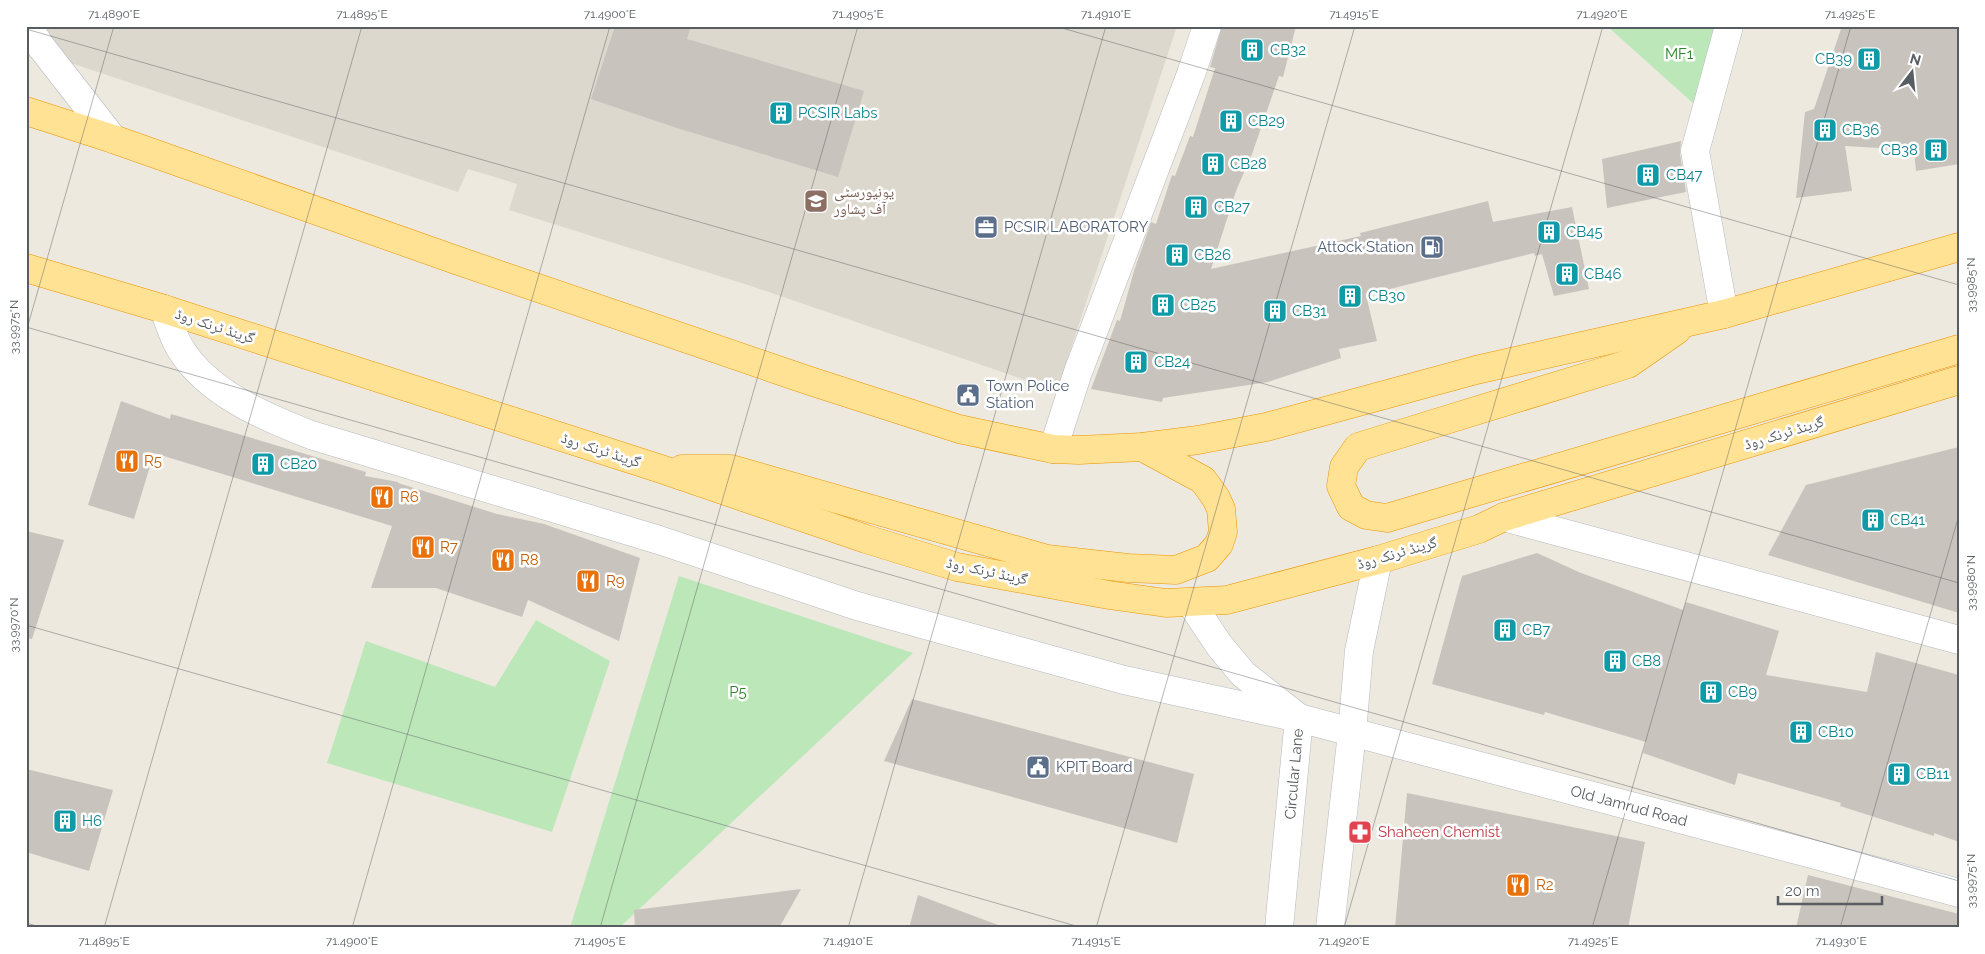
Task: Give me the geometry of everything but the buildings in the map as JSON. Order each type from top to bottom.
[{"type":"highway","points":[[26,111],[113,139],[456,260],[807,380],[959,429],[1053,449],[1079,450],[1142,447],[1198,440],[1266,427],[1476,370],[1724,314],[1959,247]]},
{"type":"highway","name":"گرینڈ ٹرنک روڈ","points":[[26,268],[164,309],[661,469],[866,539],[957,567],[1109,595],[1166,603],[1227,600],[1378,560],[1479,529],[1504,517],[1959,380]]},
{"type":"highway","points":[[1687,322],[1628,364],[1358,447],[1344,467],[1341,486],[1351,507],[1366,515],[1387,518],[1959,349]]},
{"type":"highway","points":[[661,469],[731,469],[1047,559],[1128,568],[1176,570],[1207,558],[1220,544],[1223,532],[1222,509],[1216,498],[1203,480],[1142,447]]},
{"type":"street","points":[[28,26],[39,44],[113,139]]},
{"type":"street","points":[[1053,449],[1078,372],[1191,74],[1207,26]]},
{"type":"street","points":[[1724,314],[1695,151],[1728,26]]},
{"type":"street","name":"Old Jamrud Road","points":[[164,309],[180,348],[206,380],[257,413],[311,436],[659,540],[857,606],[1124,680],[1299,718],[1959,893]]},
{"type":"street","points":[[1504,517],[1959,640]]},
{"type":"street","points":[[1330,928],[1352,733],[1359,651],[1378,560]]},
{"type":"street","name":"Circular Lane","points":[[1191,603],[1219,645],[1243,674],[1299,718],[1279,928]]},
{"type":"shaded area","name":"یونیورسٹی آف پشاور","points":[[26,26],[1177,26],[1057,391],[754,287],[509,210],[517,184],[468,169],[458,192],[26,48]]},
{"type":"green space","name":"MF1","points":[[1607,26],[1716,26],[1694,104]]},
{"type":"green space","name":"P5","points":[[679,576],[913,653],[619,928],[570,928]]},
{"type":"green space","points":[[536,620],[610,661],[552,832],[327,763],[366,641],[495,687]]},
{"type":"place","name":"CB32","points":[[1252,50]]},
{"type":"place","name":"CB39","points":[[1869,59]]},
{"type":"place","name":"PCSIR Labs","points":[[781,113]]},
{"type":"place","name":"CB29","points":[[1231,121]]},
{"type":"place","name":"CB36","points":[[1825,130]]},
{"type":"place","name":"CB38","points":[[1936,150]]},
{"type":"place","name":"CB28","points":[[1213,164]]},
{"type":"place","name":"CB47","points":[[1648,175]]},
{"type":"place","name":"یونیورسٹی آف پشاور","points":[[816,201]]},
{"type":"place","name":"CB27","points":[[1196,207]]},
{"type":"place","name":"PCSIR LABORATORY","points":[[986,227]]},
{"type":"place","name":"CB45","points":[[1549,232]]},
{"type":"place","name":"Attock Station","points":[[1432,247]]},
{"type":"place","name":"CB26","points":[[1177,255]]},
{"type":"place","name":"CB46","points":[[1567,274]]},
{"type":"place","name":"CB30","points":[[1350,296]]},
{"type":"place","name":"CB25","points":[[1163,305]]},
{"type":"place","name":"CB31","points":[[1275,311]]},
{"type":"place","name":"CB24","points":[[1136,362]]},
{"type":"place","name":"Town Police Station","points":[[968,395]]},
{"type":"place","name":"R5","points":[[127,461]]},
{"type":"place","name":"CB20","points":[[263,464]]},
{"type":"place","name":"R6","points":[[382,497]]},
{"type":"place","name":"CB41","points":[[1873,520]]},
{"type":"place","name":"R7","points":[[423,547]]},
{"type":"place","name":"R8","points":[[503,560]]},
{"type":"place","name":"R9","points":[[588,581]]},
{"type":"place","name":"CB7","points":[[1505,630]]},
{"type":"place","name":"CB8","points":[[1615,661]]},
{"type":"place","name":"CB9","points":[[1711,692]]},
{"type":"place","name":"CB10","points":[[1801,732]]},
{"type":"place","name":"KPIT Board","points":[[1038,767]]},
{"type":"place","name":"CB11","points":[[1899,774]]},
{"type":"place","name":"H6","points":[[65,821]]},
{"type":"place","name":"Shaheen Chemist","points":[[1360,832]]},
{"type":"place","name":"R2","points":[[1518,885]]}]
